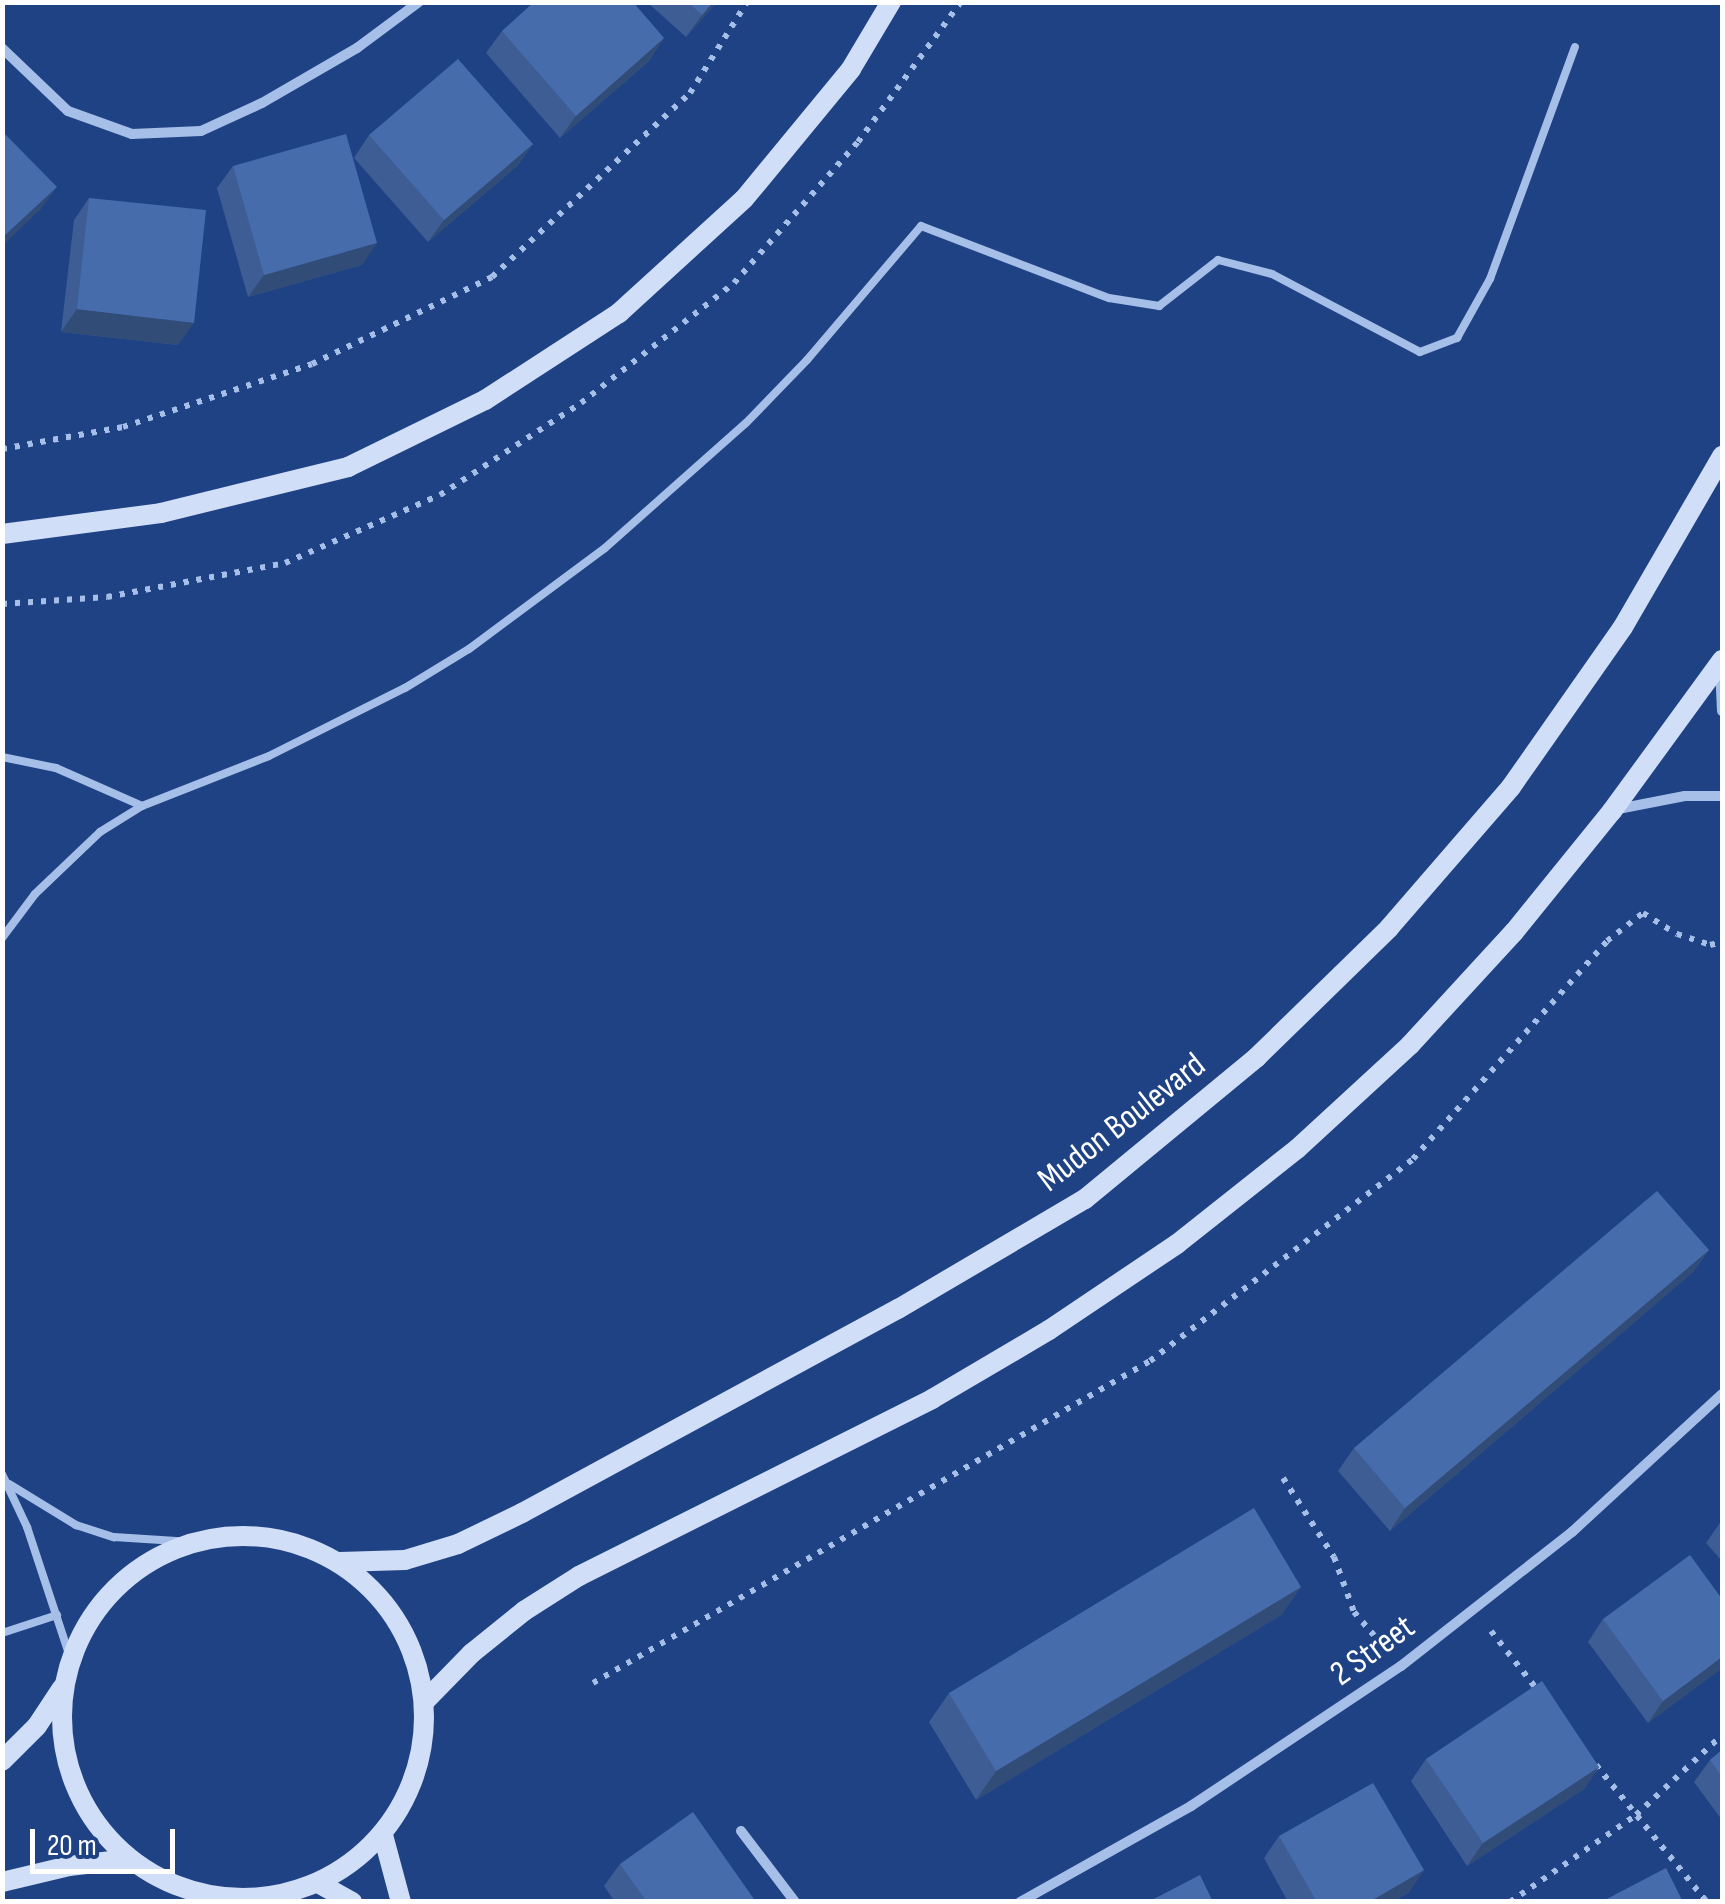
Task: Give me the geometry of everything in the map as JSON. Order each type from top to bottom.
[{"type":"street","points":[[2,48],[68,112],[132,134],[200,131],[262,103],[358,48],[419,2]]},
{"type":"street","points":[[2,534],[161,513],[348,468],[485,400],[619,313],[744,199],[851,69],[891,2]]},
{"type":"street","name":"Mudon Boulevard","points":[[340,1562],[405,1560],[458,1544],[522,1513],[898,1309],[1085,1200],[1256,1058],[1389,928],[1486,815],[1623,627],[1722,456]]},
{"type":"street","points":[[426,1700],[498,1632],[579,1576],[932,1400],[1049,1330],[1177,1244],[1297,1148],[1410,1045],[1514,932],[1612,811],[1721,663]]},
{"type":"street","points":[[1721,663],[1722,711]]},
{"type":"street","points":[[1612,811],[1684,796],[1722,796]]},
{"type":"street","name":"2 Street","points":[[1020,1902],[1191,1806],[1401,1666],[1572,1532],[1722,1394]]},
{"type":"street","points":[[2,1761],[38,1726],[63,1686],[78,1638],[106,1596],[146,1563],[192,1542],[242,1535],[293,1542],[340,1562],[382,1598],[412,1646],[426,1700],[424,1748],[408,1794],[383,1835],[354,1863],[318,1883],[270,1897],[220,1897],[172,1884],[129,1859],[95,1824],[72,1782],[61,1735],[63,1686]]},
{"type":"street","points":[[741,1832],[795,1902]]},
{"type":"street","points":[[383,1835],[401,1902]]},
{"type":"street","points":[[2,1882],[69,1866],[129,1859]]},
{"type":"street","points":[[318,1883],[352,1902]]},
{"type":"lane","points":[[4,932],[66,861],[100,832],[142,806],[338,724],[469,649],[530,606],[620,536],[746,423],[807,360],[921,226],[1109,298],[1159,306],[1218,260],[1272,274],[1420,352],[1457,338],[1490,279],[1575,47]]},
{"type":"lane","points":[[2,757],[56,768],[142,806]]},
{"type":"lane","points":[[2,1474],[9,1484],[72,1660]]},
{"type":"lane","points":[[9,1484],[76,1525],[114,1537],[192,1542]]},
{"type":"lane","points":[[2,1633],[57,1615]]},
{"type":"path","points":[[2,449],[122,427],[312,364],[492,277],[690,94],[747,2]]},
{"type":"path","points":[[593,1683],[1150,1361],[1413,1160],[1608,941],[1642,913],[1678,934],[1710,945],[1722,942]]},
{"type":"path","points":[[1282,1478],[1334,1556],[1354,1612],[1401,1666]]},
{"type":"path","points":[[1474,1610],[1544,1698]]},
{"type":"path","points":[[1510,1902],[1636,1815],[1722,1735]]},
{"type":"path","points":[[1590,1757],[1707,1902]]},
{"type":"building","points":[[534,2],[633,2],[664,38],[576,116],[502,31]]},
{"type":"building","points":[[688,2],[713,2],[702,15]]},
{"type":"building","points":[[458,59],[533,144],[444,220],[369,135]]},
{"type":"building","points":[[2,131],[57,187],[2,238]]},
{"type":"building","points":[[346,134],[377,243],[264,275],[233,166]]},
{"type":"building","points":[[89,198],[206,210],[194,323],[77,309]]},
{"type":"building","points":[[1657,1191],[1709,1250],[1405,1508],[1354,1448]]},
{"type":"building","points":[[1254,1508],[1301,1587],[996,1771],[949,1693]]},
{"type":"building","points":[[1690,1555],[1722,1599],[1722,1657],[1663,1701],[1603,1619]]},
{"type":"building","points":[[1542,1681],[1599,1767],[1483,1843],[1426,1759]]},
{"type":"building","points":[[1722,1750],[1722,1777],[1710,1760]]},
{"type":"building","points":[[1373,1783],[1424,1870],[1369,1902],[1317,1902],[1279,1836]]},
{"type":"building","points":[[693,1812],[756,1902],[647,1902],[620,1864]]},
{"type":"building","points":[[1666,1868],[1683,1902],[1601,1902]]},
{"type":"building","points":[[1200,1875],[1213,1902],[1148,1902]]}]
